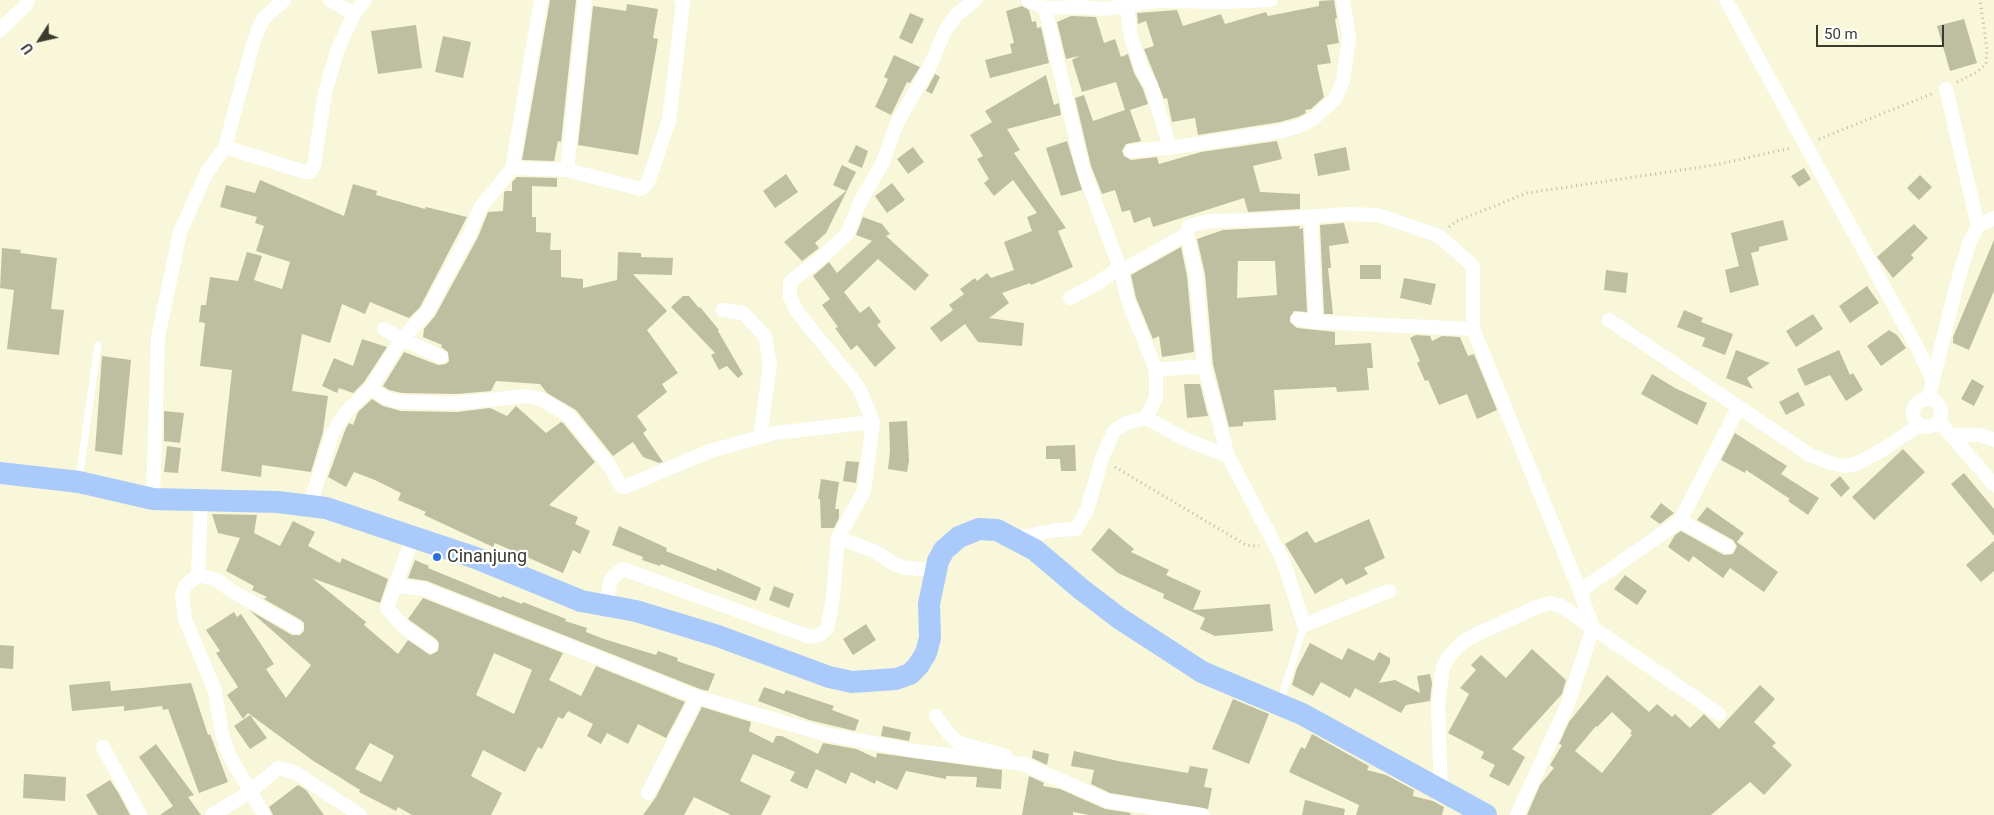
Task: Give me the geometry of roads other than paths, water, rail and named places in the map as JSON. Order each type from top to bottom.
[{"type":"highway","points":[[0,473],[79,482],[153,499],[278,502],[309,508],[326,508],[476,558],[582,601],[605,607],[636,611],[718,636],[829,677],[852,682],[896,679],[910,674],[926,653],[930,638],[929,604],[938,561],[944,550],[965,534],[979,529],[997,530],[1016,538],[1035,550],[1081,589],[1157,644],[1202,672],[1280,704],[1327,727],[1486,815]]},
{"type":"street","points":[[153,499],[158,337],[180,232],[206,172],[225,147],[254,40],[263,19],[284,0]]},
{"type":"street","points":[[330,0],[354,14]]},
{"type":"street","points":[[225,147],[310,172],[314,165],[325,93],[337,51],[354,14],[365,0]]},
{"type":"street","points":[[309,508],[332,434],[346,412],[371,388],[402,339],[428,312],[470,232],[480,208],[514,166],[541,0]]},
{"type":"street","points":[[567,170],[585,0]]},
{"type":"street","points":[[514,166],[516,168],[567,170],[641,189],[645,187],[669,120],[683,3],[681,0]]},
{"type":"street","points":[[605,607],[611,579],[623,569],[810,637],[819,635],[827,630],[838,538],[864,491],[874,422],[856,384],[797,312],[790,297],[790,282],[820,260],[847,234],[861,200],[882,164],[897,123],[929,68],[945,31],[956,15],[976,0]]},
{"type":"street","points":[[1028,0],[1045,8],[1081,7],[1104,9],[1158,1],[1226,2],[1271,0]]},
{"type":"street","points":[[1131,151],[1170,148],[1282,131],[1302,125],[1314,118],[1334,99],[1343,81],[1349,38],[1343,0]]},
{"type":"street","points":[[1726,0],[1917,347],[1933,381]]},
{"type":"street","points":[[0,30],[26,2]]},
{"type":"street","points":[[1127,7],[1131,37],[1142,70],[1151,85],[1170,148]]},
{"type":"street","points":[[1045,8],[1083,169],[1120,270],[1128,301],[1156,370],[1156,398],[1146,418]]},
{"type":"street","points":[[1946,89],[1978,226]]},
{"type":"street","points":[[1389,592],[1304,625],[1277,546],[1228,456],[1204,366],[1196,275],[1186,234],[1189,226],[1209,221],[1345,214],[1378,215],[1439,236],[1473,266],[1472,329],[1580,591],[1593,628],[1567,706],[1517,815]]},
{"type":"street","points":[[1311,217],[1316,322]]},
{"type":"street","points":[[1928,400],[1969,243],[1978,226],[1994,218]]},
{"type":"street","points":[[1070,298],[1186,234]]},
{"type":"street","points":[[723,310],[743,313],[765,336],[770,365],[760,437]]},
{"type":"street","points":[[1298,319],[1316,322],[1472,329]]},
{"type":"street","points":[[1609,320],[1810,455],[1844,466],[1856,464],[1884,449],[1919,425]]},
{"type":"street","points":[[384,329],[441,357]]},
{"type":"street","points":[[1156,370],[1204,366]]},
{"type":"street","points":[[371,388],[385,398],[401,402],[457,403],[527,396],[540,399],[569,416],[609,465],[621,486],[625,487],[710,451],[774,433],[874,422]]},
{"type":"street","points":[[1928,400],[1938,405],[1941,416],[1930,427],[1919,425],[1915,421],[1914,410],[1920,402],[1928,400]]},
{"type":"street","points":[[1580,591],[1680,521],[1738,408]]},
{"type":"street","points":[[1016,538],[1056,530],[1076,529],[1087,510],[1102,458],[1114,431],[1126,423],[1146,418],[1186,440],[1228,456]]},
{"type":"street","points":[[1938,421],[1994,485]]},
{"type":"street","points":[[1951,435],[1980,435],[1994,440]]},
{"type":"street","points":[[200,501],[198,574],[184,586],[182,596],[185,619],[215,691],[222,734],[229,755],[264,815]]},
{"type":"street","points":[[1680,521],[1728,547]]},
{"type":"street","points":[[414,537],[397,586],[387,608],[403,626],[431,646]]},
{"type":"street","points":[[838,538],[874,551],[896,565],[906,568],[937,570]]},
{"type":"street","points":[[198,574],[217,580],[232,591],[296,627]]},
{"type":"street","points":[[397,586],[424,589],[697,697],[824,734],[916,751],[1023,764]]},
{"type":"street","points":[[1441,791],[1438,705],[1444,667],[1450,655],[1475,635],[1537,606],[1550,603],[1561,606],[1720,714]]},
{"type":"street","points":[[648,792],[697,697]]},
{"type":"street","points":[[936,716],[949,734],[959,743],[1014,758],[1023,764],[1108,801],[1202,815]]},
{"type":"street","points":[[103,748],[140,815]]},
{"type":"street","points":[[212,815],[250,792],[278,768],[286,769],[360,815]]},
{"type":"lane","points":[[79,482],[98,345]]},
{"type":"lane","points":[[1280,704],[1304,625]]},
{"type":"place","name":"Cinanjung","points":[[437,557]]}]
